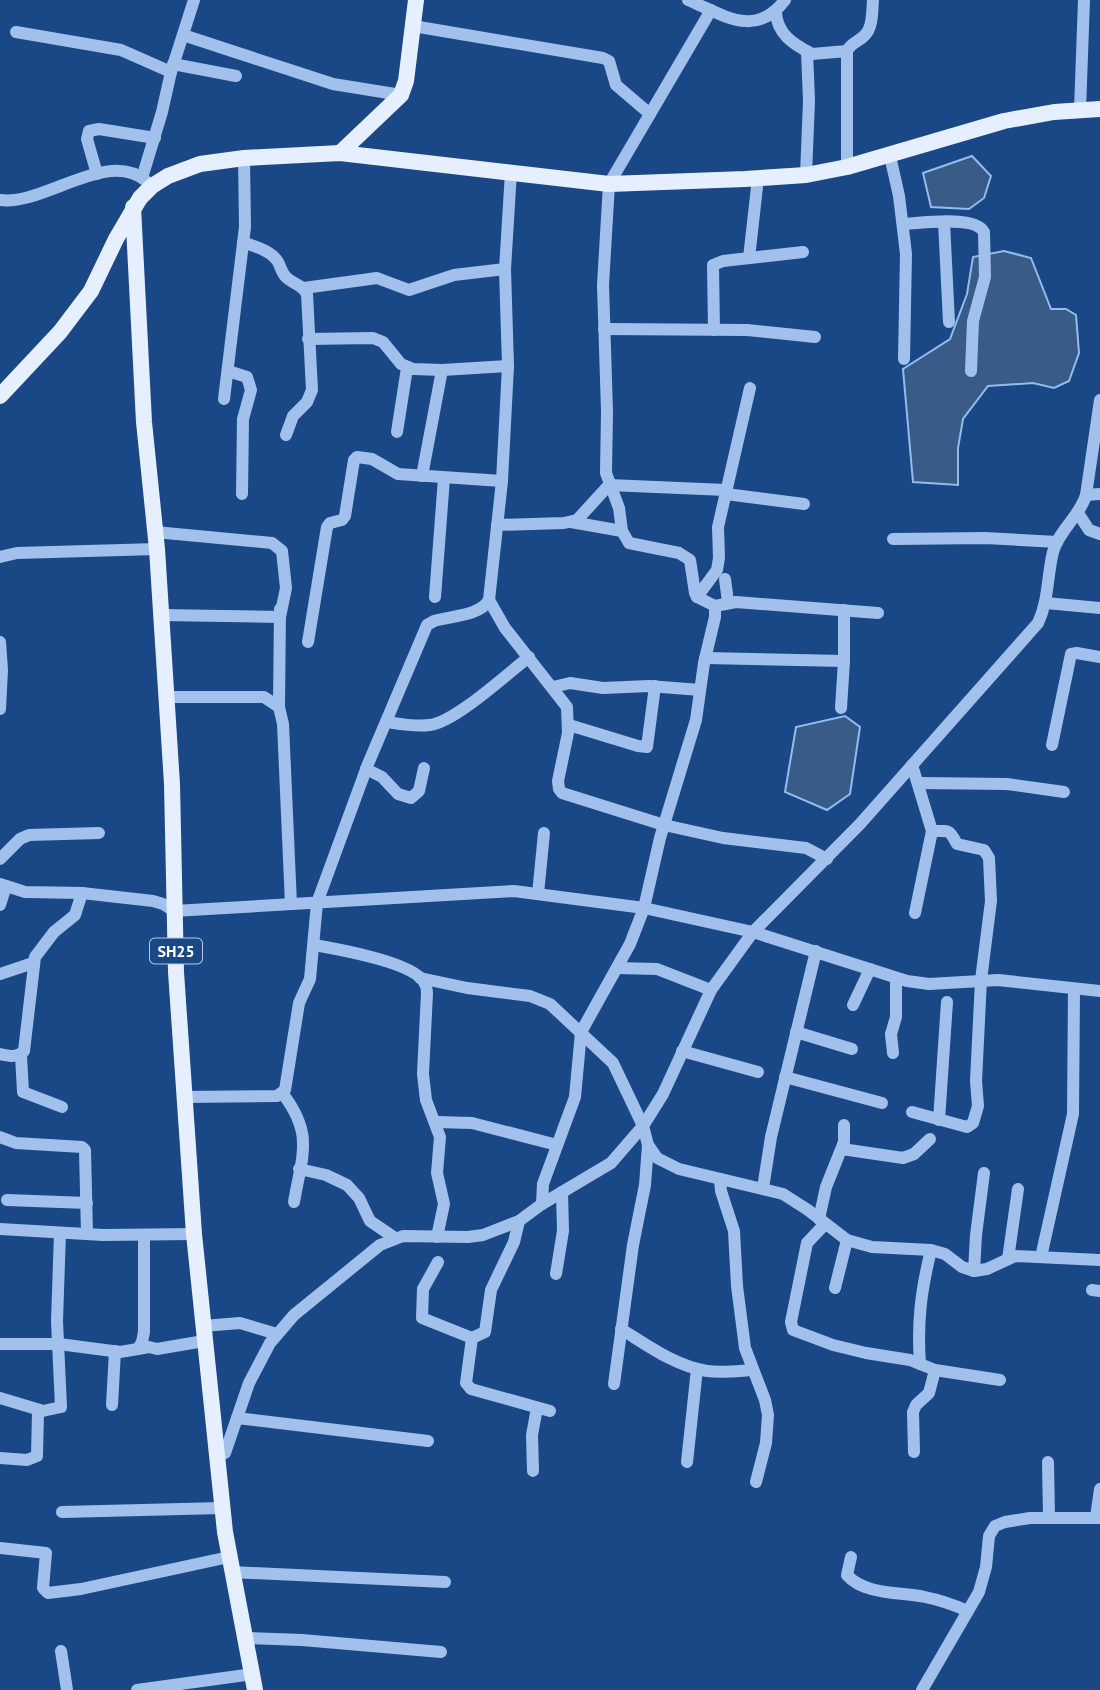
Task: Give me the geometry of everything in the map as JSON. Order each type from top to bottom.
[{"type":"main road","points":[[340,153],[401,95],[406,81],[416,0]]},
{"type":"main road","points":[[0,396],[60,332],[91,291],[147,182],[200,164],[244,158],[340,153],[609,184],[758,178],[806,175],[847,167],[984,126],[1025,117],[1100,108]]},
{"type":"main road","name":"SH25","points":[[133,207],[144,422],[157,549],[172,784],[174,911],[194,1234],[222,1508],[230,1565],[254,1682]]},
{"type":"street","points":[[0,200],[18,200],[45,194],[70,181],[97,173],[128,173],[147,182],[172,68],[194,0]]},
{"type":"street","points":[[688,0],[739,21],[767,18],[776,12],[785,0]]},
{"type":"street","points":[[847,167],[847,51],[850,45],[866,34],[871,22],[873,0]]},
{"type":"street","points":[[1080,110],[1084,0]]},
{"type":"street","points":[[697,597],[690,560],[678,553],[629,543],[622,531],[619,508],[606,473],[603,285],[609,184],[711,10]]},
{"type":"street","points":[[776,12],[781,31],[791,43],[811,54],[847,51]]},
{"type":"street","points":[[413,26],[603,58],[609,61],[616,85],[650,114]]},
{"type":"street","points":[[16,32],[121,50],[172,68],[236,76]]},
{"type":"street","points":[[183,35],[333,83],[401,95]]},
{"type":"street","points":[[806,175],[809,101],[807,51]]},
{"type":"street","points":[[97,173],[87,139],[89,131],[99,129],[155,138]]},
{"type":"street","points":[[890,156],[902,224],[906,283],[904,359]]},
{"type":"street","points":[[224,399],[245,227],[244,158]]},
{"type":"street","points":[[283,1094],[288,1080],[299,1003],[310,979],[317,903],[366,769],[428,625],[443,618],[485,607],[489,600],[502,481],[508,366],[505,270],[511,172]]},
{"type":"street","points":[[749,258],[758,178]]},
{"type":"street","points":[[944,222],[949,322]]},
{"type":"street","points":[[902,224],[975,223],[981,226],[984,232],[985,277],[973,321],[971,370]]},
{"type":"street","points":[[243,242],[268,251],[287,279],[304,288],[377,278],[409,290],[454,275],[505,270]]},
{"type":"street","points":[[714,330],[713,265],[803,252]]},
{"type":"street","points":[[286,435],[293,416],[310,397],[307,295],[304,288]]},
{"type":"street","points":[[604,329],[747,330],[815,337]]},
{"type":"street","points":[[308,339],[373,338],[383,342],[407,368],[442,370],[508,366]]},
{"type":"street","points":[[397,432],[407,368]]},
{"type":"street","points":[[422,476],[442,370]]},
{"type":"street","points":[[228,371],[247,377],[251,390],[243,419],[242,494]]},
{"type":"street","points":[[697,597],[717,569],[717,533],[750,388]]},
{"type":"street","points":[[216,1456],[225,1453],[249,1383],[270,1343],[310,1302],[380,1245],[403,1236],[483,1235],[519,1221],[542,1204],[597,1174],[611,1163],[643,1126],[663,1094],[711,990],[753,932],[827,859],[1038,623],[1046,603],[1053,552],[1086,495],[1100,400]]},
{"type":"street","points":[[308,642],[327,527],[345,516],[354,460],[357,457],[366,457],[393,473],[502,481]]},
{"type":"street","points":[[435,597],[444,478]]},
{"type":"street","points":[[609,485],[726,492],[804,504]]},
{"type":"street","points":[[571,522],[582,516],[609,485]]},
{"type":"street","points":[[1086,495],[1100,495]]},
{"type":"street","points":[[1078,513],[1089,530],[1100,534]]},
{"type":"street","points":[[497,525],[571,522],[622,531]]},
{"type":"street","points":[[155,532],[272,543],[282,551],[286,588],[280,617]]},
{"type":"street","points":[[893,538],[985,538],[1057,542]]},
{"type":"street","points":[[0,556],[17,553],[157,549]]},
{"type":"street","points":[[725,579],[728,602]]},
{"type":"street","points":[[697,597],[715,606],[728,602],[878,612]]},
{"type":"street","points":[[489,600],[505,628],[567,708],[569,725],[558,781],[562,793],[664,825],[723,838],[806,848],[827,859]]},
{"type":"street","points":[[280,601],[279,707],[283,724],[292,904]]},
{"type":"street","points":[[1046,603],[1100,608]]},
{"type":"street","points":[[542,1204],[542,1185],[575,1097],[581,1032],[630,944],[644,908],[664,825],[696,720],[715,606]]},
{"type":"street","points":[[841,708],[844,610]]},
{"type":"street","points":[[161,615],[280,617]]},
{"type":"street","points":[[0,642],[0,709]]},
{"type":"street","points":[[1052,745],[1071,654],[1100,657]]},
{"type":"street","points":[[386,722],[420,726],[439,723],[529,657]]},
{"type":"street","points":[[705,657],[844,661]]},
{"type":"street","points":[[553,687],[570,683],[603,688],[655,686],[701,690]]},
{"type":"street","points":[[569,725],[647,747],[655,686]]},
{"type":"street","points":[[166,697],[264,697],[279,707]]},
{"type":"street","points":[[912,765],[932,831],[915,913]]},
{"type":"street","points":[[366,769],[382,777],[398,794],[411,798],[419,791],[424,768]]},
{"type":"street","points":[[918,783],[1007,783],[1064,792]]},
{"type":"street","points":[[912,1112],[967,1128],[976,1115],[981,979],[991,901],[989,858],[984,850],[957,844],[954,835],[948,831],[932,831]]},
{"type":"street","points":[[0,859],[20,839],[29,835],[99,833]]},
{"type":"street","points":[[538,894],[544,833]]},
{"type":"street","points":[[0,905],[3,885],[26,892],[82,893],[153,901],[174,911],[497,890],[644,908],[753,932],[896,978],[929,984],[981,979],[1100,991]]},
{"type":"street","points":[[62,1107],[23,1092],[21,1055],[25,1044],[33,963],[39,950],[54,932],[75,915],[82,893]]},
{"type":"street","points":[[314,945],[359,952],[420,978],[467,989],[541,999],[550,1004],[613,1063],[643,1126],[648,1145],[666,1164],[783,1194],[847,1240],[872,1247],[931,1250],[945,1254],[962,1267],[974,1271],[1025,1256],[1100,1260]]},
{"type":"street","points":[[763,1188],[771,1137],[816,951]]},
{"type":"street","points":[[0,974],[33,963]]},
{"type":"street","points":[[617,968],[657,969],[711,990]]},
{"type":"street","points":[[853,1005],[870,969]]},
{"type":"street","points":[[420,978],[427,993],[424,1087],[428,1107],[440,1137],[438,1179],[444,1204],[437,1237]]},
{"type":"street","points":[[893,1053],[891,1034],[896,1017],[896,978]]},
{"type":"street","points":[[1041,1257],[1073,1114],[1074,989]]},
{"type":"street","points":[[939,1120],[947,1002]]},
{"type":"street","points":[[796,1032],[852,1049]]},
{"type":"street","points":[[682,1051],[758,1072]]},
{"type":"street","points":[[0,1055],[21,1055]]},
{"type":"street","points":[[785,1077],[882,1103]]},
{"type":"street","points":[[185,1097],[283,1094]]},
{"type":"street","points":[[283,1094],[296,1112],[304,1143],[294,1202]]},
{"type":"street","points":[[436,1122],[472,1123],[557,1145]]},
{"type":"street","points":[[844,1125],[842,1149],[826,1187],[822,1222],[804,1254],[790,1322],[793,1330],[833,1345],[894,1357],[935,1370],[1000,1380]]},
{"type":"street","points":[[0,1137],[16,1143],[82,1147],[85,1150],[87,1234]]},
{"type":"street","points":[[842,1149],[903,1158],[914,1154],[930,1139]]},
{"type":"street","points":[[614,1384],[633,1245],[645,1185],[648,1145]]},
{"type":"street","points":[[299,1169],[326,1175],[347,1185],[359,1198],[370,1221],[395,1238]]},
{"type":"street","points":[[974,1271],[984,1173]]},
{"type":"street","points":[[720,1179],[721,1191],[732,1224],[743,1334],[752,1370],[765,1400],[768,1423],[756,1482]]},
{"type":"street","points":[[1008,1259],[1018,1189]]},
{"type":"street","points":[[556,1275],[563,1231],[562,1192]]},
{"type":"street","points":[[7,1200],[87,1203]]},
{"type":"street","points":[[438,1262],[423,1289],[422,1318],[472,1338],[485,1332],[491,1290],[514,1242],[519,1221]]},
{"type":"street","points":[[0,1228],[87,1234],[194,1234]]},
{"type":"street","points":[[0,1398],[40,1410],[61,1407],[60,1233]]},
{"type":"street","points":[[138,1349],[144,1332],[145,1235]]},
{"type":"street","points":[[835,1288],[847,1240]]},
{"type":"street","points":[[920,1364],[920,1301],[931,1250]]},
{"type":"street","points":[[0,1344],[59,1344],[114,1351],[149,1347],[157,1349],[240,1323],[277,1334]]},
{"type":"street","points":[[621,1329],[658,1352],[697,1369],[720,1372],[752,1370]]},
{"type":"street","points":[[472,1338],[466,1385],[471,1390],[543,1410],[532,1435],[533,1471]]},
{"type":"street","points":[[112,1405],[114,1351]]},
{"type":"street","points":[[687,1462],[697,1369]]},
{"type":"street","points":[[914,1452],[913,1412],[916,1405],[928,1396],[935,1370]]},
{"type":"street","points":[[0,1458],[27,1460],[37,1456],[36,1421],[40,1410]]},
{"type":"street","points":[[237,1418],[428,1441]]},
{"type":"street","points":[[1048,1462],[1049,1517]]},
{"type":"street","points":[[922,1690],[979,1592],[992,1528],[1005,1522],[1049,1517],[1098,1518],[1100,1489]]},
{"type":"street","points":[[62,1512],[222,1508]]},
{"type":"street","points":[[0,1548],[46,1553],[43,1588],[48,1593],[230,1565],[445,1582]]},
{"type":"street","points":[[851,1556],[847,1575],[854,1581],[885,1591],[940,1601],[968,1611]]},
{"type":"street","points":[[247,1638],[441,1652]]},
{"type":"street","points":[[61,1651],[66,1690]]},
{"type":"street","points":[[137,1690],[254,1682]]},
{"type":"water","points":[[972,156],[991,176],[984,198],[969,209],[931,207],[923,173]]},
{"type":"water","points":[[1004,251],[1031,258],[1051,309],[1066,309],[1076,315],[1079,353],[1069,381],[1054,388],[1033,383],[988,386],[963,419],[958,448],[958,485],[913,482],[903,369],[950,339],[967,294],[973,257]]},
{"type":"water","points":[[845,716],[860,727],[850,794],[827,810],[785,792],[796,727]]}]
